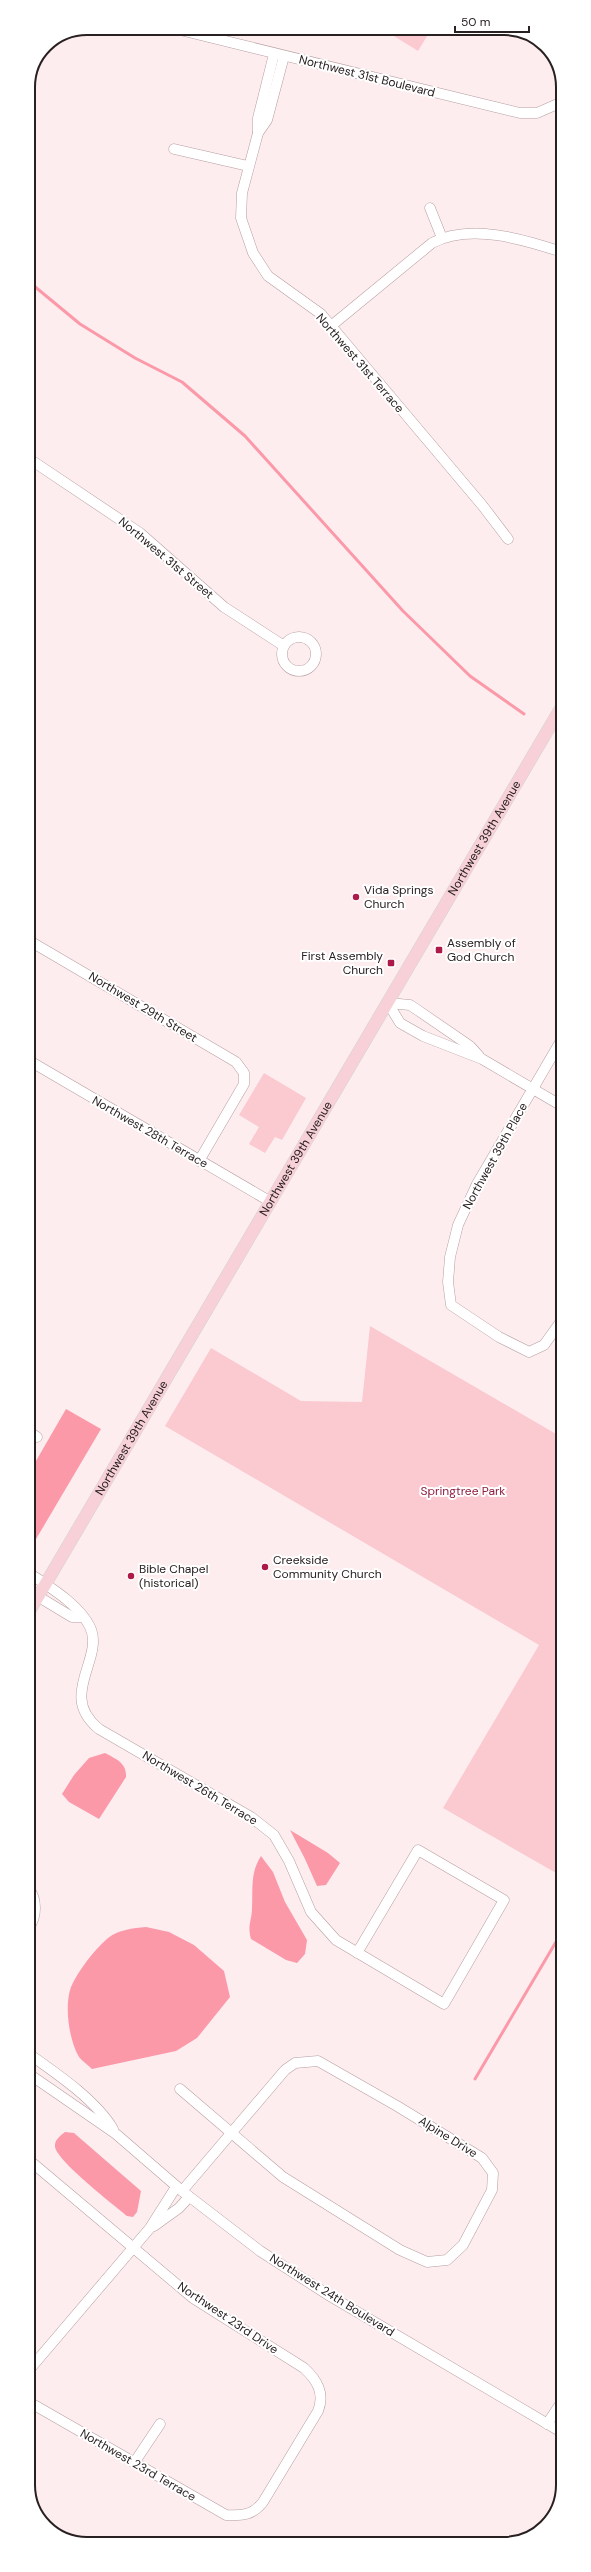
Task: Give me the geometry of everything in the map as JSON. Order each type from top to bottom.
[{"type":"main road","name":"Northwest 39th Avenue","points":[[35,1592],[44,1585],[556,716]]},
{"type":"street","name":"Northwest 31st Boulevard","points":[[200,35],[520,113],[537,113],[556,105]]},
{"type":"street","name":"Northwest 31st Terrace","points":[[279,55],[258,118],[258,134],[248,166],[242,193],[241,218],[253,253],[268,276],[321,314],[508,539]]},
{"type":"street","points":[[174,149],[248,166]]},
{"type":"street","points":[[430,208],[442,238]]},
{"type":"street","points":[[331,326],[432,243],[442,238],[454,234],[493,236],[556,251]]},
{"type":"street","name":"Northwest 31st Street","points":[[35,463],[140,533],[224,607],[284,646]]},
{"type":"street","name":"Northwest 29th Street","points":[[35,944],[236,1062],[244,1073],[244,1084],[199,1161]]},
{"type":"street","points":[[388,1003],[400,1023],[423,1036],[482,1059],[556,1102]]},
{"type":"street","points":[[388,1003],[410,1005],[470,1046],[482,1059]]},
{"type":"street","name":"Northwest 39th Place","points":[[556,1049],[476,1184],[458,1225],[450,1258],[448,1282],[451,1305],[499,1338],[529,1352],[544,1346],[556,1329]]},
{"type":"street","name":"Northwest 28th Terrace","points":[[35,1064],[271,1202]]},
{"type":"street","name":"Northwest 26th Terrace","points":[[35,1578],[77,1608],[90,1628],[92,1643],[82,1691],[82,1706],[89,1720],[99,1729],[251,1817],[274,1835],[289,1861],[311,1912],[336,1940],[444,2004],[504,1900],[418,1850],[357,1952]]},
{"type":"street","points":[[35,1594],[72,1617],[81,1616]]},
{"type":"street","name":"Northwest 24th Boulevard","points":[[35,2058],[61,2078],[95,2108],[109,2122],[116,2134]]},
{"type":"street","name":"Alpine Drive","points":[[182,2192],[230,2134],[285,2070],[295,2063],[318,2061],[397,2106],[482,2158],[493,2173],[492,2190],[463,2245],[447,2260],[427,2262],[400,2250],[283,2177],[230,2134]]},
{"type":"street","name":"Northwest 24th Boulevard","points":[[35,2078],[116,2134],[182,2192],[260,2251],[326,2293],[556,2429]]},
{"type":"street","points":[[180,2089],[230,2134]]},
{"type":"street","name":"Northwest 23rd Drive","points":[[35,2165],[193,2298],[304,2368],[315,2378],[320,2390],[318,2411],[264,2502],[249,2514]]},
{"type":"street","points":[[35,2363],[182,2192]]},
{"type":"street","points":[[150,2228],[180,2208],[182,2192]]},
{"type":"street","name":"Northwest 23rd Terrace","points":[[35,2405],[226,2516],[249,2514]]},
{"type":"street","points":[[547,2424],[556,2410]]},
{"type":"street","points":[[134,2463],[160,2424]]},
{"type":"green space","points":[[392,35],[428,35],[418,51]]},
{"type":"green space","points":[[264,1073],[306,1098],[282,1140],[275,1137],[265,1153],[249,1144],[259,1127],[239,1115]]},
{"type":"green space","name":"Springtree Park","points":[[370,1326],[556,1434],[556,1873],[443,1808],[539,1645],[165,1426],[211,1348],[301,1401],[362,1402]]},
{"type":"shaded area","points":[[66,1409],[101,1429],[35,1541],[35,1463]]},
{"type":"shaded area","points":[[105,1753],[123,1765],[126,1772],[126,1777],[99,1819],[69,1802],[62,1794],[74,1775],[89,1758]]},
{"type":"shaded area","points":[[290,1830],[328,1853],[340,1863],[326,1885],[317,1886]]},
{"type":"shaded area","points":[[261,1856],[273,1872],[285,1902],[307,1940],[305,1954],[297,1963],[286,1960],[251,1939],[250,1926],[253,1881],[257,1862]]},
{"type":"shaded area","points":[[146,1927],[169,1932],[194,1945],[224,1971],[230,1997],[197,2038],[176,2051],[92,2069],[79,2057],[75,2050],[70,2032],[68,2004],[71,1987],[87,1961],[97,1948],[108,1938],[121,1931]]},
{"type":"shaded area","points":[[65,2132],[74,2133],[141,2191],[137,2212],[133,2217],[127,2216],[99,2193],[76,2173],[58,2154],[55,2147],[55,2142]]},
{"type":"waterway","points":[[35,287],[80,324],[135,358],[182,382],[245,436],[403,611],[470,676],[524,714]]},
{"type":"waterway","points":[[475,2079],[556,1942]]},
{"type":"place","name":"Vida Springs Church","points":[[356,897]]},
{"type":"place","name":"Assembly of God Church","points":[[439,950]]},
{"type":"place","name":"First Assembly Church","points":[[391,963]]},
{"type":"place","name":"Creekside Community Church","points":[[265,1567]]},
{"type":"place","name":"Bible Chapel (historical)","points":[[131,1576]]}]
